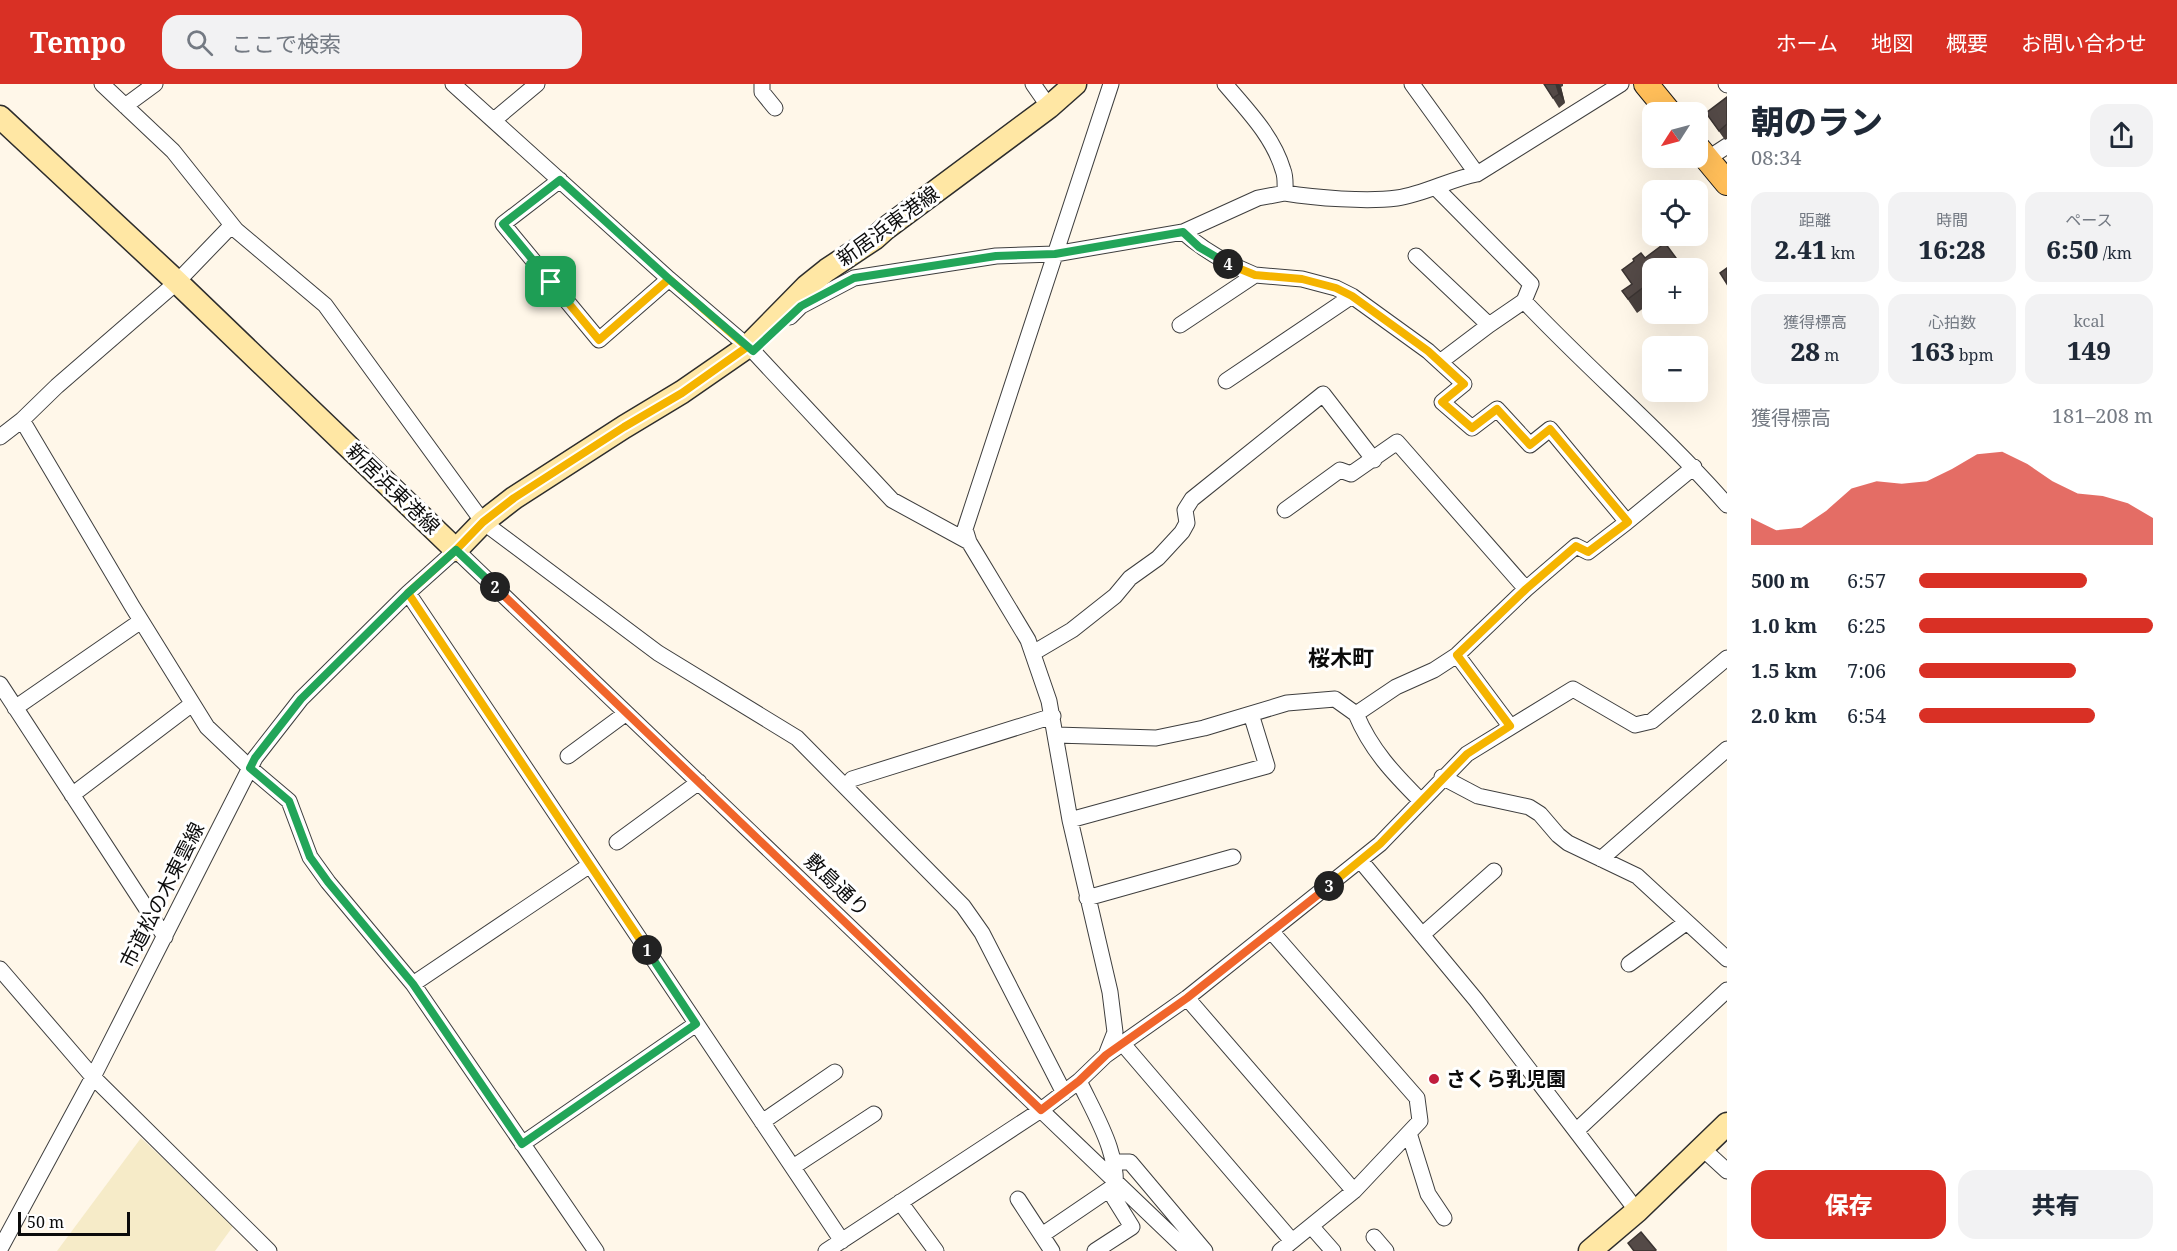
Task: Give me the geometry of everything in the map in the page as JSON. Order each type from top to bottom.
[{"type":"main road","name":"新居浜東港線","points":[[0,117],[177,282],[456,550],[483,522],[514,498],[750,349],[807,286],[875,238],[1049,107],[1075,84]]},
{"type":"main road","points":[[1646,84],[1661,102]]},
{"type":"main road","points":[[1708,160],[1727,183]]},
{"type":"main road","points":[[1590,1251],[1637,1211],[1727,1124]]},
{"type":"street","points":[[102,84],[173,151],[232,225],[325,305],[483,522],[658,653],[797,738],[963,906],[982,933],[1064,1093]]},
{"type":"street","points":[[125,106],[155,84]]},
{"type":"street","points":[[453,84],[750,349],[892,500],[969,542]]},
{"type":"street","points":[[494,120],[537,84]]},
{"type":"street","points":[[762,84],[762,92],[775,108]]},
{"type":"street","points":[[1033,84],[1049,107]]},
{"type":"street","points":[[1106,1055],[1115,1032],[1110,992],[1070,820],[1053,716],[1028,640],[969,542],[965,529],[1111,84]]},
{"type":"street","points":[[1225,84],[1260,126],[1270,142],[1284,171],[1285,193]]},
{"type":"street","points":[[1412,84],[1477,174]]},
{"type":"street","points":[[750,349],[801,306],[854,278],[996,256],[1055,254],[1183,232],[1258,198],[1285,193],[1331,198],[1396,198],[1437,189],[1477,174],[1621,84]]},
{"type":"street","points":[[1708,152],[1727,146]]},
{"type":"street","points":[[560,180],[503,224],[599,340],[669,279]]},
{"type":"street","points":[[1437,189],[1531,284],[1524,301],[1440,362]]},
{"type":"street","points":[[0,437],[177,282],[232,225]]},
{"type":"street","points":[[1183,232],[1199,247],[1255,275],[1302,279],[1336,288],[1352,296],[1428,351],[1464,384],[1442,402],[1472,428],[1497,409],[1530,445],[1550,429],[1628,522]]},
{"type":"street","points":[[1416,256],[1489,325]]},
{"type":"street","points":[[1180,325],[1255,275]]},
{"type":"street","points":[[1226,381],[1352,296]]},
{"type":"street","points":[[1524,301],[1570,349],[1694,467],[1727,505]]},
{"type":"street","points":[[1033,653],[1072,630],[1115,596],[1130,578],[1158,558],[1182,532],[1187,523],[1185,510],[1192,499],[1323,394],[1374,460]]},
{"type":"street","points":[[22,420],[141,621],[207,727],[289,801],[310,857],[413,984],[596,1251]]},
{"type":"street","points":[[1285,510],[1340,470],[1351,474],[1397,442],[1526,589]]},
{"type":"street","points":[[1356,714],[1396,687],[1434,670],[1457,655],[1526,589],[1576,546],[1588,552],[1694,467]]},
{"type":"street","name":"市道松の木東雲線","points":[[0,1249],[93,1077],[255,758],[301,699],[408,593],[456,550]]},
{"type":"street","name":"敷島通り","points":[[456,550],[1188,1251]]},
{"type":"street","points":[[408,593],[842,1241]]},
{"type":"street","points":[[15,708],[141,621]]},
{"type":"street","points":[[1457,655],[1510,726]]},
{"type":"street","points":[[826,1251],[1041,1110],[1079,1081],[1106,1055],[1187,998],[1380,844],[1442,777],[1467,754],[1573,689],[1635,725],[1652,721],[1727,658]]},
{"type":"street","points":[[0,684],[165,937]]},
{"type":"street","points":[[1056,735],[1156,738],[1204,728],[1287,703],[1335,699],[1356,714],[1366,737],[1380,757],[1420,801]]},
{"type":"street","points":[[72,795],[192,704]]},
{"type":"street","points":[[568,756],[625,714]]},
{"type":"street","points":[[1070,820],[1267,766],[1251,714]]},
{"type":"street","points":[[846,787],[852,779],[1053,716]]},
{"type":"street","points":[[1601,859],[1727,749]]},
{"type":"street","points":[[1442,777],[1478,796],[1529,807],[1540,814],[1568,843],[1637,876],[1727,959]]},
{"type":"street","points":[[617,842],[699,782]]},
{"type":"street","points":[[1087,898],[1233,857]]},
{"type":"street","points":[[1360,860],[1476,1000],[1637,1211]]},
{"type":"street","points":[[413,984],[590,865]]},
{"type":"street","points":[[1422,935],[1494,871]]},
{"type":"street","points":[[1629,964],[1688,922]]},
{"type":"street","points":[[1123,1044],[1286,1246],[1354,1191],[1420,1121],[1417,1098],[1271,931]]},
{"type":"street","points":[[0,969],[93,1077],[269,1251]]},
{"type":"street","points":[[1576,1131],[1727,990]]},
{"type":"street","points":[[1187,998],[1354,1191]]},
{"type":"street","points":[[522,1144],[696,1024]]},
{"type":"street","points":[[762,1122],[835,1072]]},
{"type":"street","points":[[1079,1081],[1110,1146],[1117,1184],[1114,1198],[1132,1227],[1095,1251]]},
{"type":"street","points":[[792,1167],[874,1114]]},
{"type":"street","points":[[1409,1133],[1428,1194],[1444,1218]]},
{"type":"street","points":[[1703,1149],[1727,1171]]},
{"type":"street","points":[[1113,1162],[1130,1162],[1205,1251]]},
{"type":"street","points":[[1042,1235],[1117,1184]]},
{"type":"street","points":[[1018,1199],[1053,1251]]},
{"type":"street","points":[[900,1202],[936,1251]]},
{"type":"street","points":[[1311,1226],[1333,1251]]},
{"type":"street","points":[[1374,1237],[1386,1251]]},
{"type":"shaded area","points":[[141,1138],[234,1225],[215,1251],[57,1251]]},
{"type":"building","points":[[1544,84],[1556,84],[1559,94],[1553,98]]},
{"type":"building","points":[[1727,97],[1727,124],[1719,131],[1708,116],[1708,111]]},
{"type":"building","points":[[1661,246],[1667,246],[1676,258],[1645,258]]},
{"type":"building","points":[[1641,253],[1645,258],[1642,258],[1642,288],[1628,299],[1622,291],[1632,284],[1622,270]]},
{"type":"building","points":[[1727,268],[1727,284],[1720,273]]},
{"type":"building","points":[[1641,1232],[1655,1251],[1634,1251],[1628,1243]]},
{"type":"place","name":"さくら乳児園","points":[[1434,1079]]},
{"type":"district","name":"桜木町","points":[[1341,658]]},
{"type":"route","points":[[551,282],[503,224],[560,180],[669,279],[753,351],[801,306],[854,278],[996,256],[1055,254],[1183,232],[1199,247],[1255,275],[1302,279],[1336,288],[1352,296],[1428,351],[1464,384],[1442,402],[1472,428],[1497,409],[1530,445],[1550,429],[1628,522],[1588,552],[1576,546],[1526,589],[1457,655],[1510,726],[1467,754],[1442,777],[1380,844],[1187,998],[1106,1055],[1079,1081],[1041,1110],[456,550],[408,593],[301,699],[255,758],[250,768],[289,801],[310,857],[413,984],[522,1144],[696,1024],[408,593],[483,522],[514,498],[624,427],[682,393],[747,347],[669,279],[599,340],[551,282]]}]
